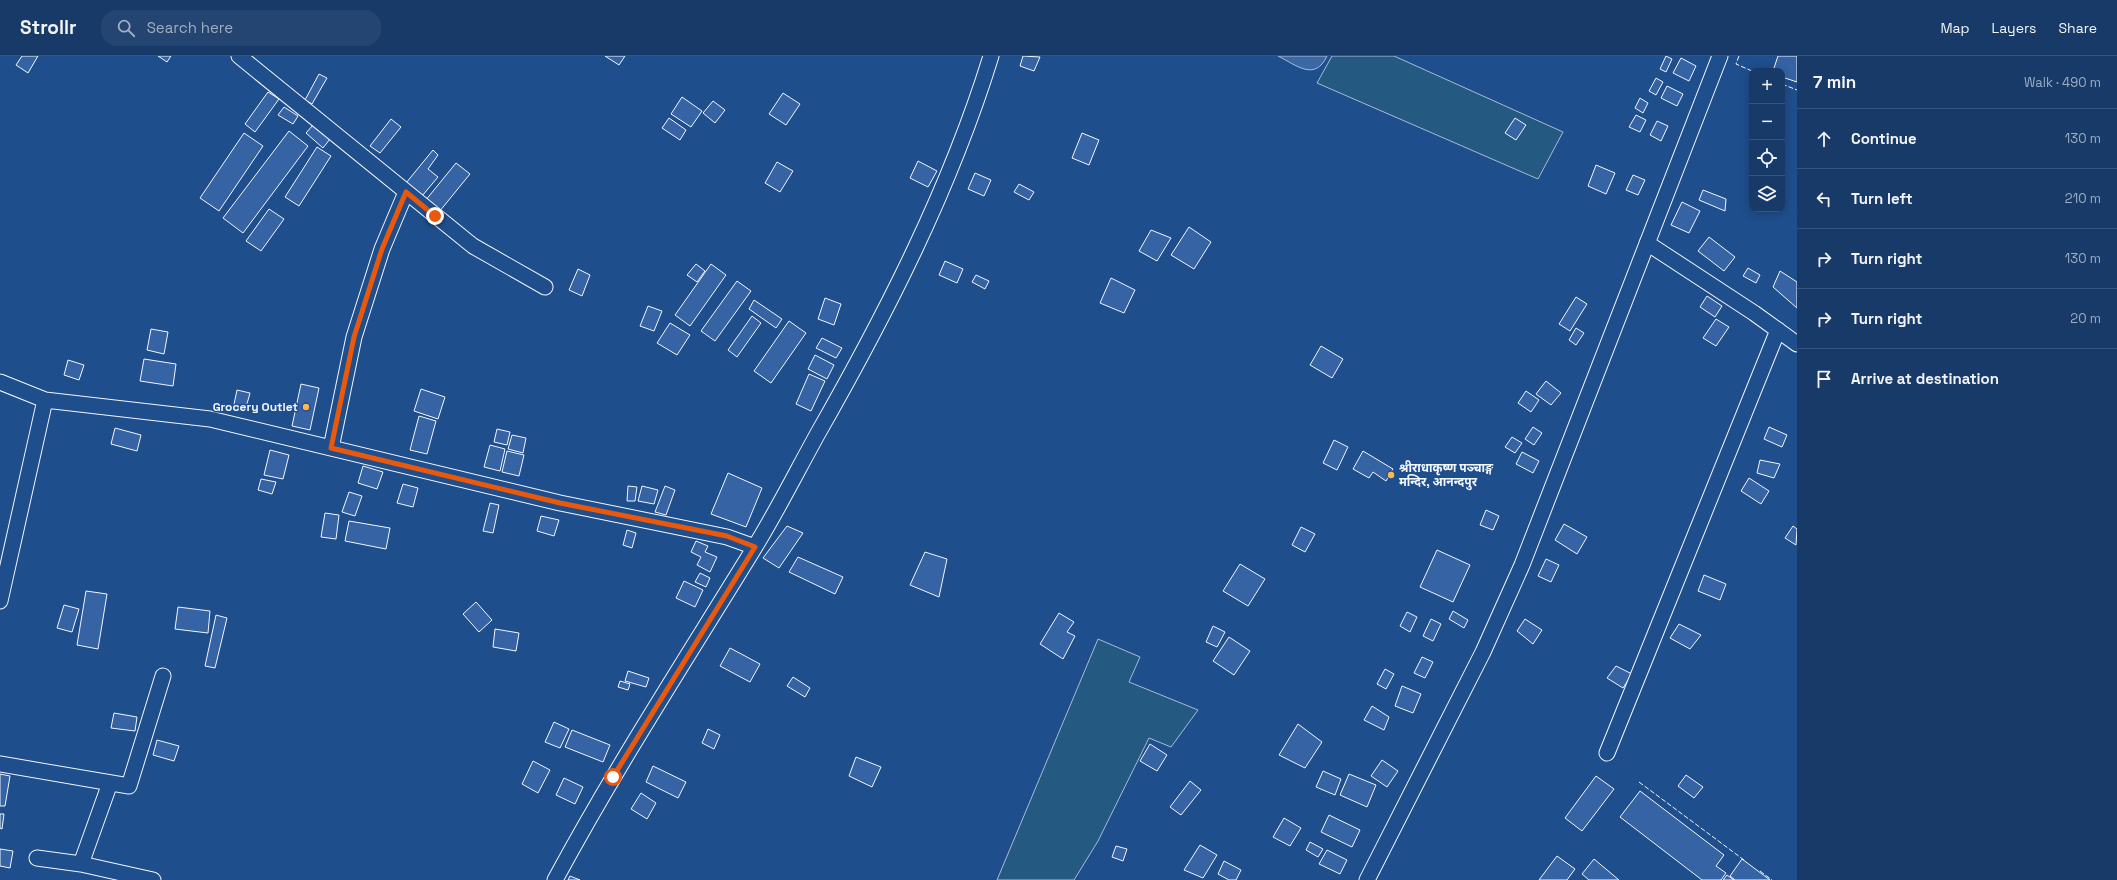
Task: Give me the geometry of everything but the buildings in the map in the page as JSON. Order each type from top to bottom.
[{"type":"street","points":[[239,56],[473,246],[545,287]]},
{"type":"street","points":[[555,880],[595,805],[755,547],[849,380],[907,265],[945,185],[991,56]]},
{"type":"street","points":[[1367,880],[1487,645],[1522,565],[1720,56]]},
{"type":"street","points":[[331,448],[354,337],[382,249],[406,192]]},
{"type":"street","points":[[1647,243],[1797,344]]},
{"type":"street","points":[[1606,753],[1778,330]]},
{"type":"street","points":[[0,382],[46,400],[210,419],[560,503],[727,536],[755,547]]},
{"type":"street","points":[[0,601],[46,400]]},
{"type":"street","points":[[0,764],[129,786],[163,676]]},
{"type":"street","points":[[81,864],[110,783]]},
{"type":"street","points":[[37,858],[81,864],[152,880]]},
{"type":"shaded area","points":[[1278,56],[1327,56],[1322,64],[1311,70],[1298,67]]},
{"type":"shaded area","points":[[1332,56],[1394,56],[1563,132],[1538,179],[1317,83]]},
{"type":"shaded area","points":[[1098,639],[1140,657],[1129,682],[1198,710],[1171,747],[1149,738],[1098,841],[1074,880],[997,880]]},
{"type":"fence","points":[[1739,56],[1736,64],[1749,70]]},
{"type":"fence","points":[[1785,85],[1797,90]]},
{"type":"fence","points":[[1639,782],[1744,860]]},
{"type":"fence","points":[[1760,871],[1772,880]]},
{"type":"place","name":"Grocery Outlet","points":[[306,407]]},
{"type":"place","name":"श्रीराधाकृष्ण पञ्चाङ्ग मन्दिर, आनन्दपुर","points":[[1391,475]]},
{"type":"route","points":[[435,216],[406,192],[382,249],[354,337],[331,448],[560,503],[727,536],[755,547],[613,777]]}]
